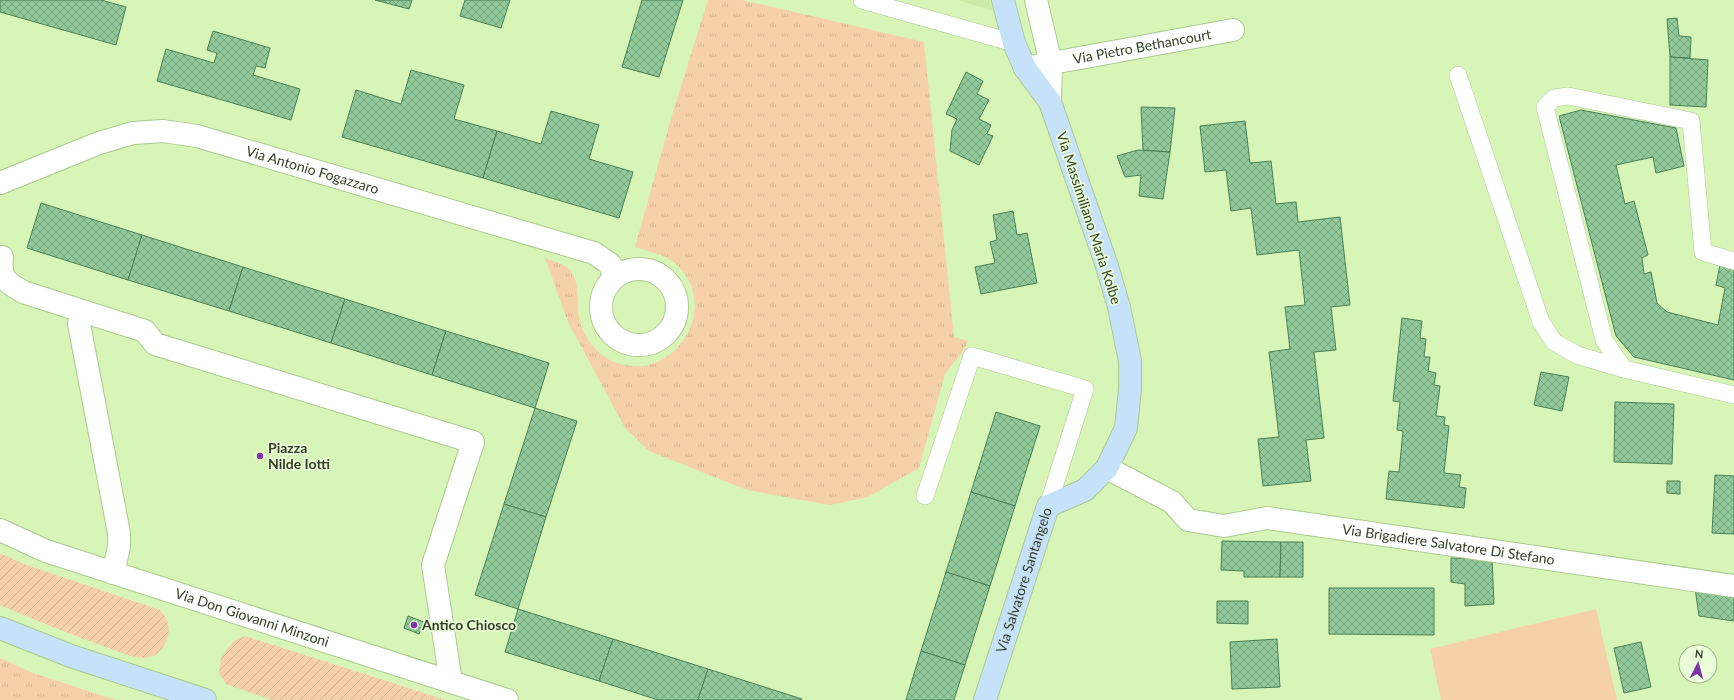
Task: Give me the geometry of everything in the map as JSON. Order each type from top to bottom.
[{"type":"street","name":"Via Massimiliano Maria Kolbe","points":[[1003,0],[1014,43],[1025,68],[1050,102],[1107,266],[1119,307],[1130,361],[1130,389],[1126,428],[1108,468]]},
{"type":"street","points":[[1036,0],[1051,64],[1050,102]]},
{"type":"street","name":"Via Pietro Bethancourt","points":[[1025,68],[1233,30]]},
{"type":"street","name":"Via Antonio Fogazzaro","points":[[0,183],[99,143],[133,133],[163,132],[197,136],[594,253],[610,264],[614,277]]},
{"type":"street","points":[[2,257],[0,270],[6,280],[23,292],[145,331],[155,344],[473,442],[433,565],[451,682]]},
{"type":"street","points":[[82,312],[79,324],[119,533],[119,547],[113,573]]},
{"type":"street","name":"Via Brigadiere Salvatore Di Stefano","points":[[1108,468],[1172,502],[1188,520],[1224,526],[1267,518],[1734,586]]},
{"type":"street","name":"Via Salvatore Santangelo","points":[[985,700],[1048,506],[1085,490],[1108,468]]},
{"type":"street","name":"Via Don Giovanni Minzoni","points":[[0,530],[46,551],[507,700]]},
{"type":"street","points":[[0,628],[71,656],[205,700]]},
{"type":"lane","points":[[862,0],[1014,43]]},
{"type":"lane","points":[[1458,75],[1541,322],[1554,342],[1577,355],[1624,369],[1734,395]]},
{"type":"lane","points":[[1624,369],[1604,340],[1545,107],[1554,98],[1568,96],[1691,121],[1703,252],[1734,261]]},
{"type":"lane","points":[[925,496],[972,356],[1085,389],[1048,506]]},
{"type":"shaded area","points":[[958,0],[990,0],[993,11]]},
{"type":"green space","points":[[708,0],[742,0],[924,42],[954,337],[968,341],[962,353],[945,374],[919,468],[868,497],[830,505],[747,490],[649,451],[625,428],[568,322],[545,258],[562,264],[570,270],[576,281],[578,311],[583,330],[590,343],[606,358],[612,361],[635,366],[656,363],[673,352],[686,336],[693,318],[694,298],[688,278],[672,261],[635,247],[672,115]]},
{"type":"green space","points":[[0,553],[24,564],[160,610],[167,619],[169,629],[165,645],[159,652],[148,658],[134,657],[0,605]]},
{"type":"green space","points":[[1596,609],[1617,700],[1441,700],[1430,649]]},
{"type":"green space","points":[[245,636],[446,700],[272,700],[226,684],[219,673],[221,659],[226,650],[234,641]]},
{"type":"green space","points":[[0,658],[33,673],[116,700],[0,700]]},
{"type":"building","points":[[0,0],[101,0],[126,7],[116,45],[0,12]]},
{"type":"building","points":[[375,0],[412,0],[409,9]]},
{"type":"building","points":[[465,0],[510,0],[501,28],[460,16]]},
{"type":"building","points":[[642,0],[683,0],[659,77],[622,67]]},
{"type":"building","points":[[1677,18],[1679,36],[1691,37],[1690,58],[1670,57],[1667,19]]},
{"type":"building","points":[[213,31],[270,48],[265,68],[256,66],[253,75],[300,89],[291,120],[157,81],[166,49],[214,63],[217,53],[207,50]]},
{"type":"building","points":[[1670,57],[1708,60],[1706,107],[1670,105]]},
{"type":"building","points":[[411,70],[464,85],[454,119],[497,131],[483,178],[342,137],[356,90],[401,104]]},
{"type":"building","points":[[966,72],[983,81],[977,94],[989,100],[979,119],[991,125],[987,134],[993,136],[979,165],[950,151],[952,130],[957,119],[946,114]]},
{"type":"building","points":[[1141,107],[1175,108],[1170,152],[1143,150]]},
{"type":"building","points":[[1581,110],[1676,128],[1684,166],[1656,173],[1653,157],[1616,165],[1625,204],[1634,201],[1648,255],[1642,258],[1644,274],[1651,272],[1657,303],[1667,312],[1718,325],[1725,288],[1716,285],[1720,265],[1734,269],[1734,380],[1634,357],[1616,336],[1559,116]]},
{"type":"building","points":[[551,111],[599,125],[589,159],[633,172],[619,218],[483,178],[497,131],[541,144]]},
{"type":"building","points":[[1245,121],[1250,163],[1271,161],[1276,204],[1296,202],[1298,222],[1340,217],[1350,305],[1331,307],[1336,350],[1314,352],[1324,438],[1306,440],[1311,481],[1263,486],[1258,439],[1279,437],[1269,352],[1290,349],[1285,307],[1305,305],[1299,250],[1257,255],[1251,208],[1231,211],[1226,170],[1205,172],[1200,126]]},
{"type":"building","points":[[1138,150],[1170,152],[1163,199],[1139,196],[1141,175],[1125,177],[1117,156]]},
{"type":"building","points":[[41,203],[142,235],[128,280],[27,248]]},
{"type":"building","points":[[1013,211],[1017,235],[1027,233],[1037,283],[981,294],[975,267],[995,263],[990,242],[997,240],[993,215]]},
{"type":"building","points":[[142,235],[243,267],[229,311],[128,280]]},
{"type":"building","points":[[243,267],[345,299],[331,343],[229,311]]},
{"type":"building","points":[[345,299],[446,331],[432,375],[331,343]]},
{"type":"building","points":[[1402,318],[1422,321],[1420,338],[1426,339],[1424,357],[1430,357],[1428,371],[1436,373],[1434,385],[1440,386],[1436,416],[1445,417],[1444,425],[1449,426],[1444,473],[1461,475],[1459,487],[1466,488],[1464,508],[1386,499],[1389,471],[1399,472],[1403,431],[1397,430],[1400,402],[1393,401]]},
{"type":"building","points":[[446,331],[549,363],[535,408],[432,375]]},
{"type":"building","points":[[1541,372],[1569,377],[1562,411],[1534,405]]},
{"type":"building","points":[[1615,402],[1674,404],[1672,464],[1614,462]]},
{"type":"building","points":[[535,408],[577,421],[546,517],[504,504]]},
{"type":"building","points":[[996,412],[1040,426],[1015,506],[971,492]]},
{"type":"building","points":[[1715,475],[1734,476],[1734,534],[1712,533]]},
{"type":"building","points":[[1667,481],[1680,481],[1680,494],[1667,493]]},
{"type":"building","points":[[971,492],[1015,506],[990,586],[946,572]]},
{"type":"building","points":[[504,504],[546,517],[518,609],[475,595]]},
{"type":"building","points":[[1222,541],[1281,542],[1280,577],[1244,577],[1244,571],[1221,570]]},
{"type":"building","points":[[1281,542],[1303,542],[1303,577],[1280,577]]},
{"type":"building","points":[[1451,558],[1492,559],[1494,604],[1465,606],[1465,584],[1451,582]]},
{"type":"building","points":[[946,572],[990,586],[965,665],[921,651]]},
{"type":"building","points":[[1329,588],[1434,588],[1434,635],[1329,634]]},
{"type":"building","points":[[1695,588],[1734,593],[1734,621],[1699,616]]},
{"type":"building","points":[[1217,601],[1248,601],[1248,624],[1217,623]]},
{"type":"building","points":[[518,609],[613,639],[599,681],[505,652]]},
{"type":"building","name":"Antico Chiosco","points":[[408,616],[424,622],[419,634],[404,628]]},
{"type":"building","points":[[613,639],[708,669],[698,700],[658,700],[599,681]]},
{"type":"building","points":[[1277,639],[1280,687],[1232,689],[1230,642]]},
{"type":"building","points":[[1641,642],[1651,687],[1624,693],[1614,648]]},
{"type":"building","points":[[921,651],[965,665],[954,700],[906,700]]},
{"type":"building","points":[[708,669],[802,699],[698,700]]},
{"type":"place","name":"Piazza Nilde Iotti","points":[[260,456]]},
{"type":"place","name":"Antico Chiosco","points":[[414,625]]}]
